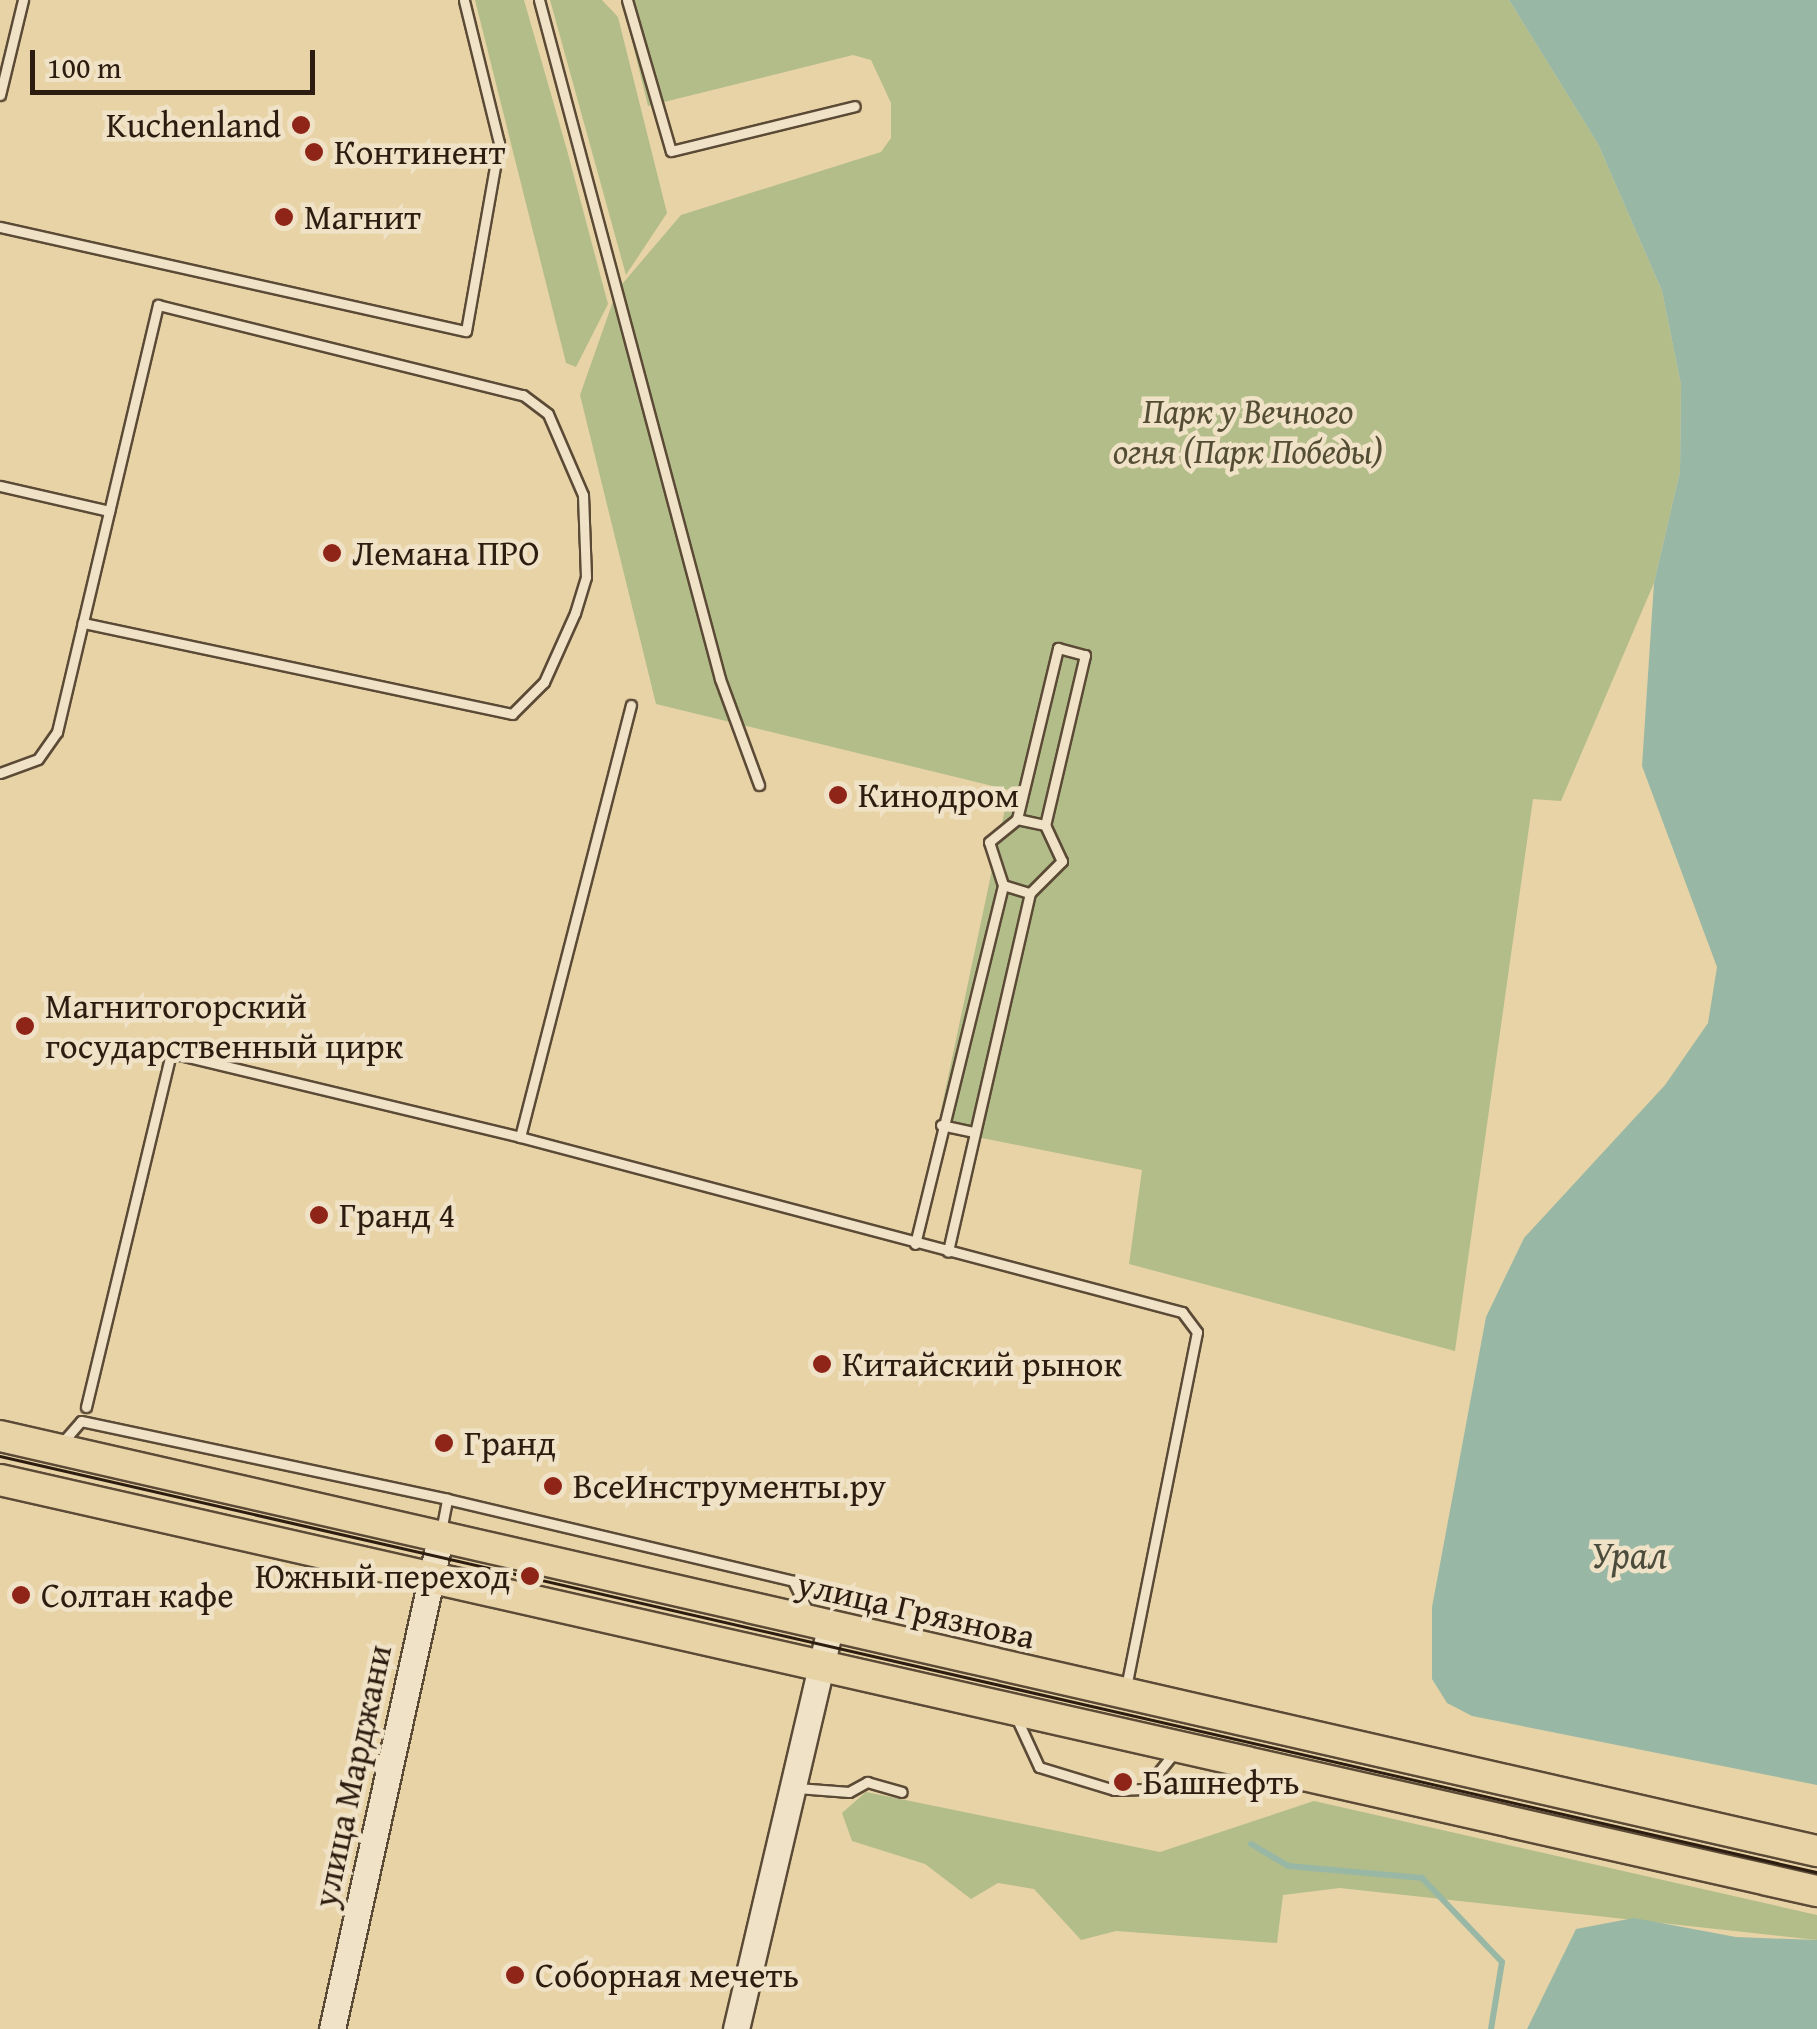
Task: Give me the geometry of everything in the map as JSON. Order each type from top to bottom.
[{"type":"main road","name":"улица Грязнова","points":[[0,1436],[822,1627],[1817,1851]]},
{"type":"main road","points":[[0,1480],[822,1670],[1014,1709],[1817,1890]]},
{"type":"street","name":"улица Марджани","points":[[332,2029],[440,1538]]},
{"type":"street","points":[[736,2029],[822,1670],[822,1627]]},
{"type":"lane","points":[[0,94],[23,0]]},
{"type":"lane","points":[[0,227],[466,331],[499,143],[464,0]]},
{"type":"lane","points":[[539,0],[720,680],[758,786]]},
{"type":"lane","points":[[627,0],[671,151],[856,106]]},
{"type":"lane","points":[[0,773],[38,760],[57,732],[158,306],[523,394],[569,449],[583,494],[586,577],[544,682],[524,706],[494,716],[83,623]]},
{"type":"lane","points":[[0,486],[109,511]]},
{"type":"lane","points":[[915,1244],[941,1125],[1003,884],[989,842],[1018,819],[1058,648],[1085,655],[1045,825],[1062,862],[1030,893],[948,1252]]},
{"type":"lane","points":[[520,1137],[632,704]]},
{"type":"lane","points":[[1018,819],[1045,825]]},
{"type":"lane","points":[[1003,884],[1030,893]]},
{"type":"lane","points":[[86,1407],[170,1053],[520,1137],[915,1244],[1158,1301],[1197,1332],[1124,1694]]},
{"type":"lane","points":[[941,1125],[974,1132]]},
{"type":"lane","points":[[56,1450],[81,1421],[448,1499],[793,1580],[822,1627]]},
{"type":"lane","points":[[440,1538],[448,1499]]},
{"type":"lane","points":[[1014,1709],[1039,1767],[1114,1790],[1145,1790],[1177,1746]]},
{"type":"lane","points":[[794,1787],[849,1792],[867,1782],[902,1792]]},
{"type":"green space","points":[[475,0],[524,0],[567,150],[608,304],[576,367],[566,363]]},
{"type":"green space","points":[[550,0],[602,0],[618,17],[667,213],[626,275]]},
{"type":"green space","name":"Парк у Вечного огня (Парк Победы)","points":[[622,0],[1509,0],[1598,144],[1662,291],[1681,385],[1680,471],[1654,583],[1561,801],[1533,799],[1455,1351],[1129,1264],[1142,1170],[937,1129],[1009,790],[656,704],[580,395],[617,290],[681,215],[881,152],[891,138],[891,103],[871,60],[853,55],[648,106]]},
{"type":"green space","points":[[866,1792],[1160,1852],[1314,1801],[1817,1915],[1817,1940],[1340,1888],[1283,1895],[1277,1943],[1116,1931],[1081,1940],[1034,1889],[998,1883],[971,1899],[925,1864],[852,1841],[842,1813]]},
{"type":"water","name":"Урал","points":[[1509,0],[1817,0],[1817,1785],[1472,1716],[1447,1703],[1432,1679],[1432,1607],[1486,1317],[1524,1238],[1665,1085],[1708,1023],[1717,967],[1642,766],[1654,583],[1680,471],[1681,385],[1662,291],[1598,144]]},
{"type":"water","points":[[1634,1918],[1736,1937],[1817,1940],[1817,2029],[1527,2029],[1576,1929]]},
{"type":"waterway","points":[[1251,1844],[1288,1866],[1422,1878],[1502,1962],[1491,2029]]},
{"type":"tram line","points":[[0,1456],[1817,1872]]},
{"type":"place","name":"Kuchenland","points":[[301,125]]},
{"type":"place","name":"Континент","points":[[314,152]]},
{"type":"place","name":"Магнит","points":[[284,217]]},
{"type":"place","name":"Лемана ПРО","points":[[332,553]]},
{"type":"place","name":"Кинодром","points":[[838,795]]},
{"type":"place","name":"Магнитогорский государственный цирк","points":[[25,1026]]},
{"type":"place","name":"Гранд 4","points":[[319,1215]]},
{"type":"place","name":"Китайский рынок","points":[[822,1364]]},
{"type":"place","name":"Гранд","points":[[444,1443]]},
{"type":"place","name":"ВсеИнструменты.ру","points":[[553,1486]]},
{"type":"place","name":"Южный переход","points":[[530,1576]]},
{"type":"place","name":"Солтан кафе","points":[[21,1595]]},
{"type":"place","name":"Башнефть","points":[[1123,1782]]},
{"type":"place","name":"Соборная мечеть","points":[[515,1975]]}]
